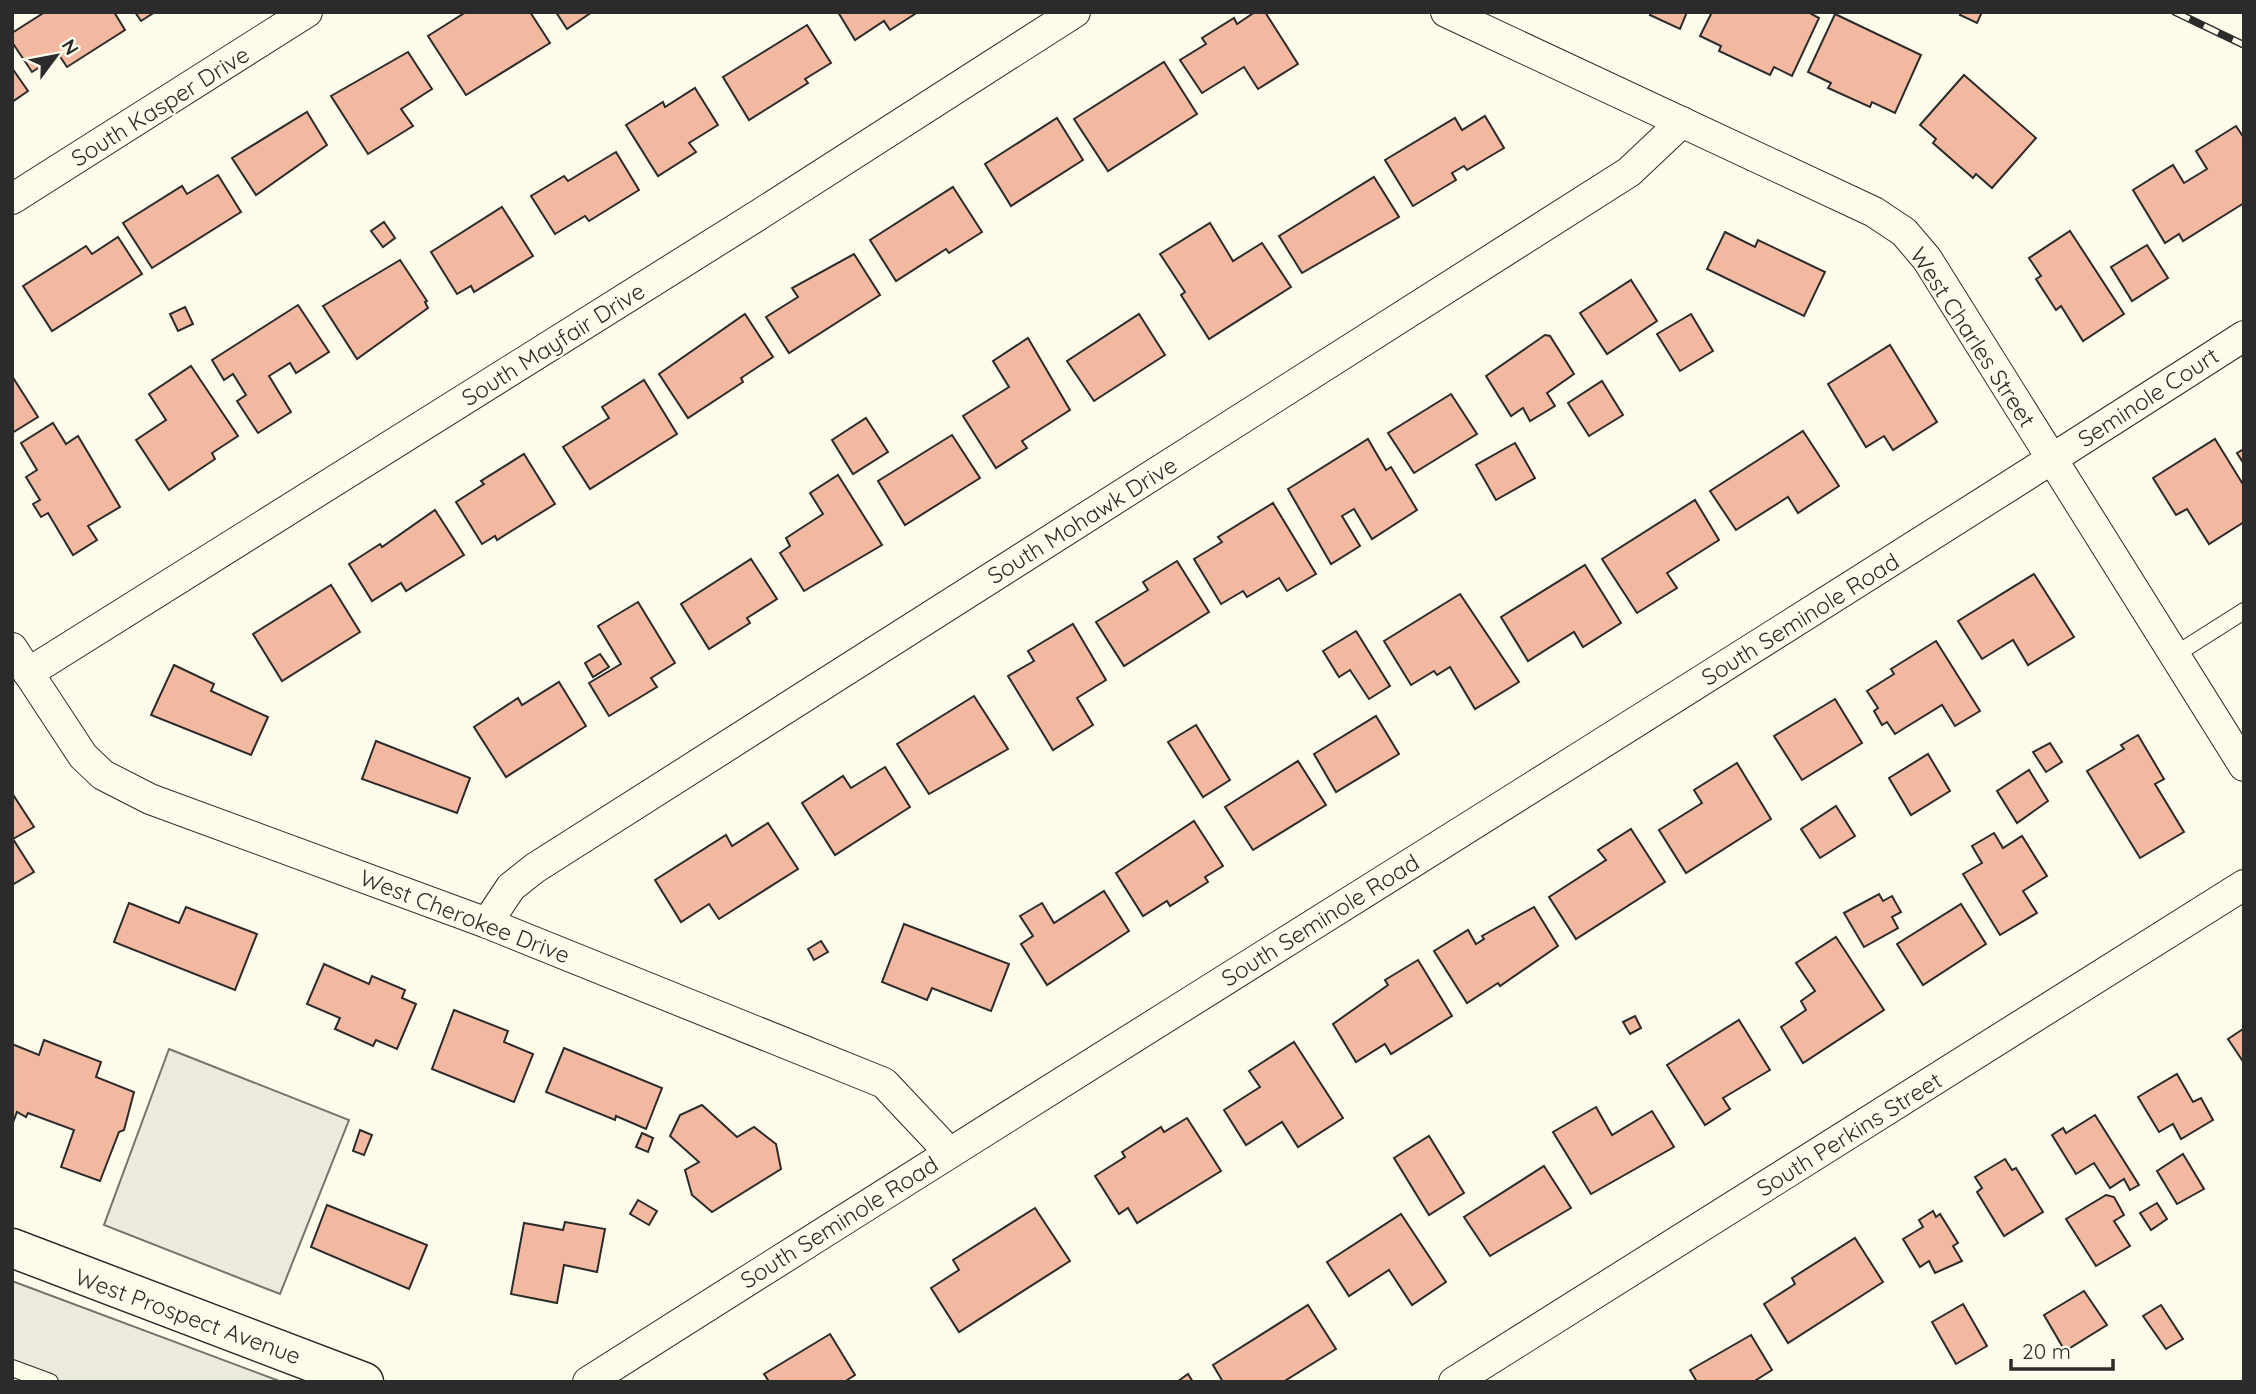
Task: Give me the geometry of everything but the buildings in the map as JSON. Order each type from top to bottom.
[{"type":"main road","name":"West Prospect Avenue","points":[[12,1248],[364,1382]]},
{"type":"street","name":"South Kasper Drive","points":[[12,199],[307,12]]},
{"type":"street","name":"South Mayfair Drive","points":[[28,673],[760,214],[1075,12]]},
{"type":"street","name":"West Charles Street","points":[[1446,12],[1874,212],[1904,232],[1927,259],[2244,766]]},
{"type":"street","name":"South Mohawk Drive","points":[[487,923],[511,887],[535,867],[1629,172],[1682,122]]},
{"type":"street","name":"Seminole Court","points":[[2052,459],[2244,336]]},
{"type":"street","name":"South Seminole Road","points":[[588,1382],[949,1152],[1727,667],[2052,459]]},
{"type":"street","name":"West Cherokee Drive","points":[[12,648],[83,756],[103,775],[150,799],[487,923],[884,1083],[949,1152]]},
{"type":"street","name":"South Perkins Street","points":[[1454,1382],[2244,885]]},
{"type":"lane","points":[[2173,656],[2244,611]]},
{"type":"lane","points":[[12,1368],[50,1382]]},
{"type":"shaded area","points":[[169,1049],[349,1120],[280,1294],[104,1225]]},
{"type":"shaded area","points":[[12,1281],[282,1382],[12,1382]]},
{"type":"railway","points":[[2175,12],[2244,45]]}]
